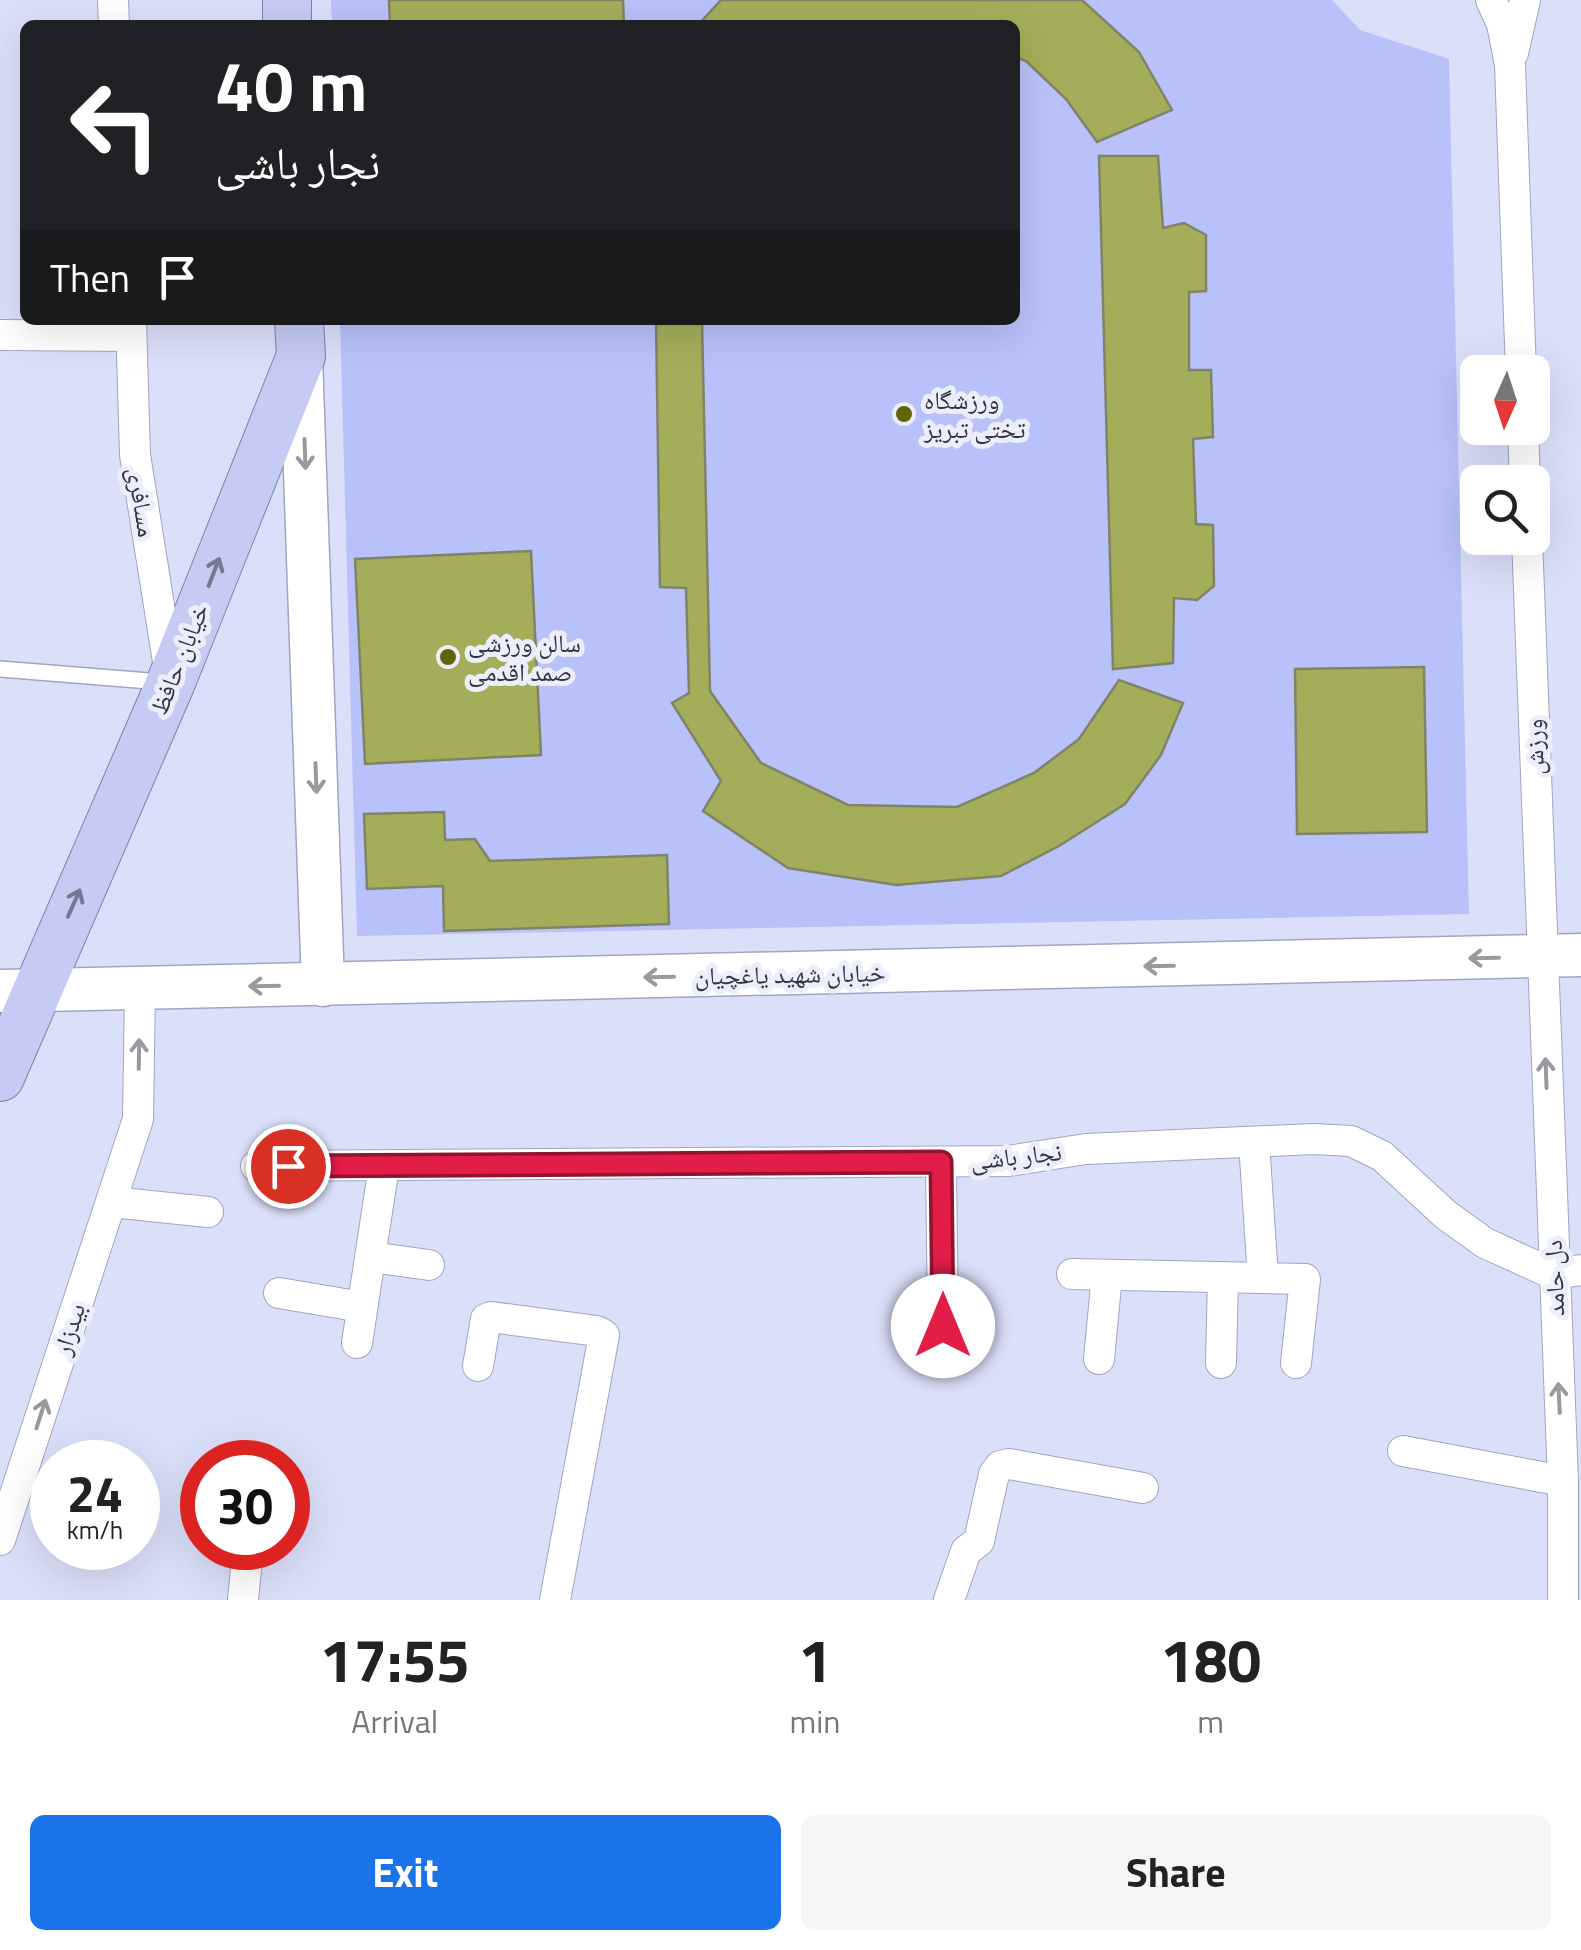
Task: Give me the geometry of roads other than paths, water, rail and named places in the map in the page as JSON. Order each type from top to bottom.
[{"type":"main road","name":"خیابان حافظ","points":[[0,1077],[17,992],[171,682],[300,338]]},
{"type":"main road","points":[[300,338],[323,985]]},
{"type":"main road","name":"خیابان شهید یاغچیان","points":[[17,992],[1561,956]]},
{"type":"street","points":[[1491,0],[1502,24],[1510,66],[1520,355]]},
{"type":"street","points":[[1510,66],[1524,0]]},
{"type":"street","points":[[0,335],[131,328]]},
{"type":"street","name":"مسافری","points":[[131,328],[135,455],[171,682]]},
{"type":"street","name":"ورزش","points":[[1528,555],[1561,956]]},
{"type":"street","name":"دل حامد","points":[[1561,956],[1569,1470],[1563,1600]]},
{"type":"street","name":"بیدزار","points":[[0,1540],[112,1202],[152,1119],[140,989]]},
{"type":"street","name":"نجار باشی","points":[[256,1166],[1008,1161],[1086,1149],[1351,1141],[1382,1156],[1446,1215],[1485,1243],[1567,1272]]},
{"type":"street","points":[[1254,1142],[1263,1278]]},
{"type":"street","points":[[941,1162],[943,1326]]},
{"type":"street","points":[[357,1343],[384,1166]]},
{"type":"street","points":[[112,1202],[208,1212]]},
{"type":"street","points":[[371,1257],[428,1265]]},
{"type":"street","points":[[1072,1274],[1305,1279],[1296,1364]]},
{"type":"street","points":[[1099,1359],[1107,1275]]},
{"type":"street","points":[[1221,1362],[1223,1277]]},
{"type":"street","points":[[279,1293],[362,1307]]},
{"type":"street","points":[[478,1366],[484,1327],[490,1317],[604,1335],[555,1600]]},
{"type":"street","points":[[1403,1451],[1569,1470]]},
{"type":"street","points":[[950,1600],[966,1551],[979,1541],[994,1474],[1000,1466],[1009,1464],[1143,1488]]},
{"type":"street","points":[[243,1600],[246,1570]]},
{"type":"lane","points":[[0,669],[171,682]]},
{"type":"place","name":"ورزشگاه تختی تبریز","points":[[904,414]]},
{"type":"place","name":"سالن ورزشی صمد اقدمی","points":[[448,657]]}]
